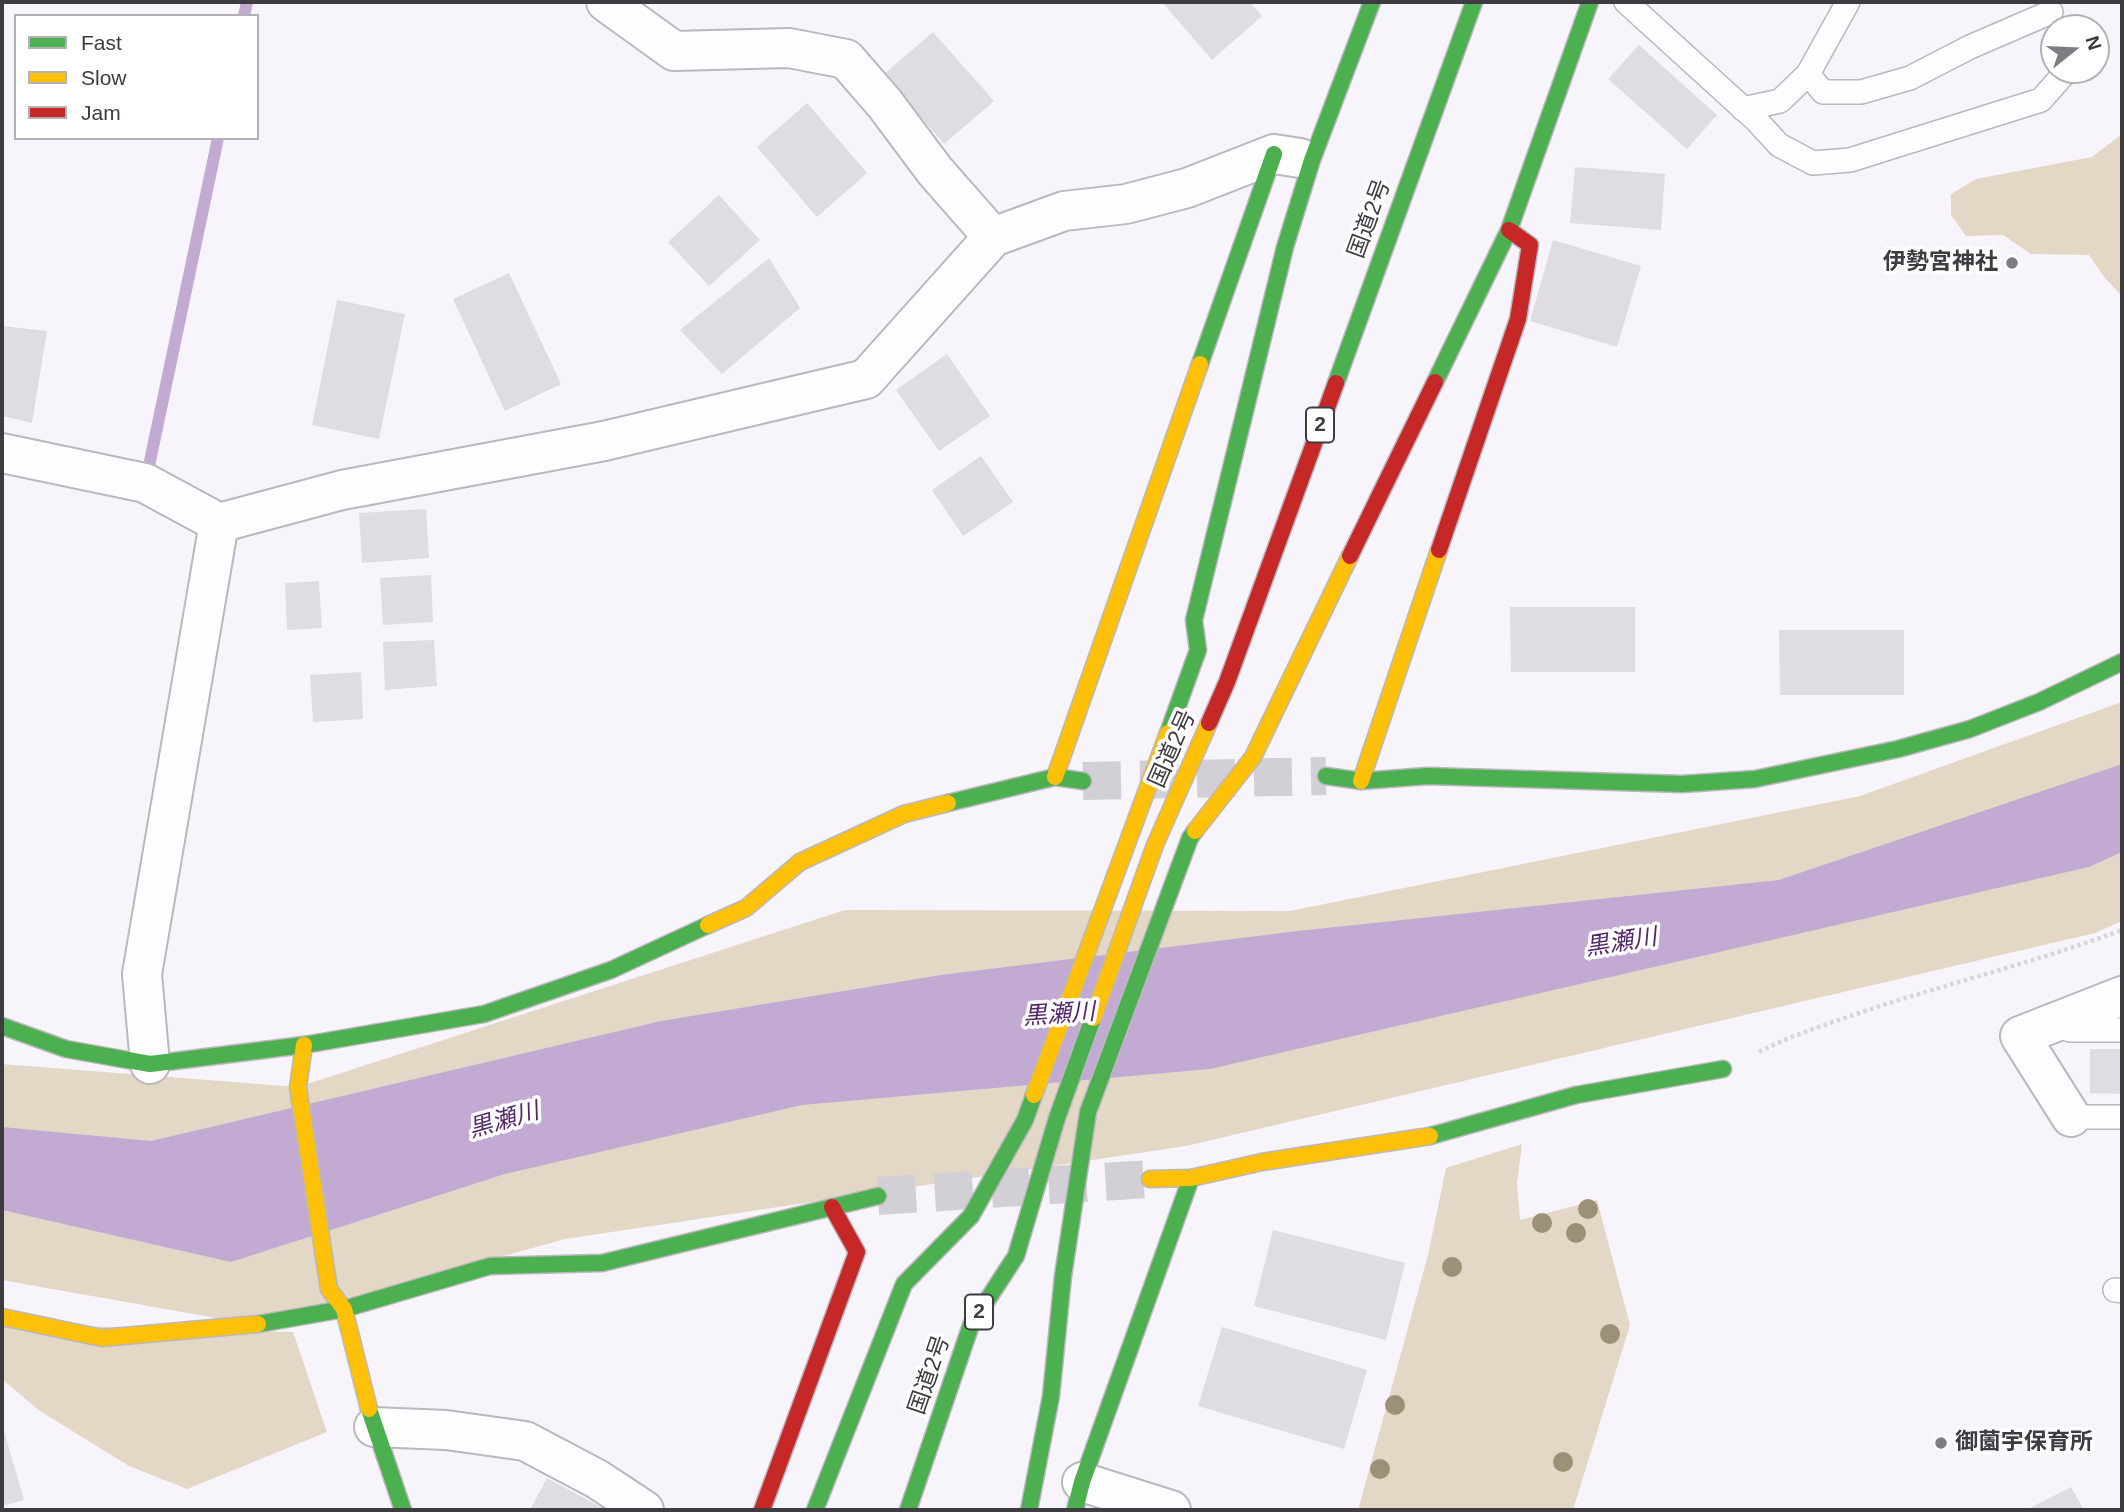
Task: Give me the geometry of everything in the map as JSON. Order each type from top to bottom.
[{"type":"main road","points":[[815,1510],[904,1284],[971,1216],[1024,1120],[1129,843],[1198,650],[1194,620],[1285,247],[1312,160],[1372,2]]},
{"type":"main road","name":"国道2号","points":[[908,1510],[971,1325],[1016,1256],[1057,1118],[1155,845],[1227,682],[1474,2]]},
{"type":"main road","points":[[1029,1510],[1051,1396],[1063,1276],[1088,1112],[1190,838],[1253,757],[1509,230],[1590,2]]},
{"type":"main road","points":[[1055,777],[1273,154]]},
{"type":"main road","points":[[1361,781],[1518,319],[1530,245],[1509,230]]},
{"type":"main road","points":[[1326,776],[1361,781],[1428,776],[1682,784],[1755,779],[1898,749],[1970,729],[2039,702],[2122,662]]},
{"type":"main road","points":[[2,1026],[66,1049],[150,1064],[304,1045],[484,1014],[611,970],[746,908],[800,862],[904,814],[1055,777],[1083,781]]},
{"type":"main road","points":[[304,1045],[298,1087],[329,1289],[344,1309],[374,1427],[403,1510]]},
{"type":"main road","points":[[1150,1180],[1191,1178],[1262,1162],[1434,1135],[1576,1095],[1723,1069]]},
{"type":"main road","points":[[1079,1496],[1191,1178]]},
{"type":"main road","points":[[2,1317],[102,1338],[256,1325],[344,1309],[490,1266],[602,1263],[878,1196]]},
{"type":"main road","points":[[762,1510],[857,1252],[832,1208]]},
{"type":"main road","points":[[894,1510],[971,1325]]},
{"type":"main road","points":[[922,1510],[971,1325]]},
{"type":"street","points":[[606,2],[674,51],[789,48],[846,59],[885,104],[935,171],[993,237]]},
{"type":"street","points":[[2,453],[145,483],[219,523],[342,489],[604,441],[866,379],[993,237],[1064,211],[1126,204],[1187,188],[1273,154],[1312,160]]},
{"type":"street","points":[[150,1064],[142,974],[219,523]]},
{"type":"street","points":[[2071,1117],[2020,1036],[2122,996]]},
{"type":"street","points":[[374,1427],[446,1430],[524,1441],[597,1479],[644,1510]]},
{"type":"street","points":[[1079,1496],[1171,1510]]},
{"type":"lane","points":[[1626,2],[1779,145],[1813,163],[1850,160],[2041,100],[2055,84]]},
{"type":"lane","points":[[1743,109],[1780,101],[1808,74],[1848,2]]},
{"type":"lane","points":[[1808,74],[1823,92],[1861,92],[1910,78],[1970,47],[2040,19]]},
{"type":"lane","points":[[2054,1023],[2070,1030],[2122,1030]]},
{"type":"lane","points":[[2071,1117],[2122,1117]]},
{"type":"path","points":[[1790,1036],[1948,984],[2063,952],[2122,930]]},
{"type":"shaded area","points":[[2122,134],[2122,296],[2104,277],[2089,255],[2031,254],[2003,235],[1966,236],[1951,215],[1951,194],[1976,179],[2092,157]]},
{"type":"shaded area","points":[[2122,702],[2122,921],[2095,933],[1186,1146],[565,1239],[255,1325],[2,1280],[2,1064],[298,1087],[845,910],[1290,911],[1860,796]]},
{"type":"shaded area","points":[[1522,1144],[1517,1183],[1520,1220],[1597,1200],[1630,1325],[1573,1510],[1358,1510],[1428,1255],[1446,1168]]},
{"type":"shaded area","points":[[2,1324],[293,1332],[327,1432],[187,1489],[129,1466],[40,1411],[2,1379]]},
{"type":"water","name":"黒瀬川","points":[[2122,764],[2122,852],[2089,867],[1210,1069],[802,1105],[505,1174],[231,1262],[2,1210],[2,1127],[151,1141],[661,1021],[941,975],[1298,931],[1779,880]]},
{"type":"building","points":[[1162,2],[1250,2],[1262,16],[1212,60]]},
{"type":"building","points":[[933,32],[994,101],[944,144],[884,74]]},
{"type":"building","points":[[1639,45],[1717,115],[1687,149],[1608,79]]},
{"type":"building","points":[[807,103],[867,173],[817,217],[757,147]]},
{"type":"building","points":[[1575,167],[1665,174],[1661,230],[1570,223]]},
{"type":"building","points":[[719,195],[760,240],[709,286],[668,242]]},
{"type":"building","points":[[1553,240],[1641,266],[1617,347],[1530,321]]},
{"type":"building","points":[[769,258],[800,308],[722,374],[680,330]]},
{"type":"building","points":[[509,273],[561,384],[505,411],[453,299]]},
{"type":"building","points":[[337,300],[405,314],[379,439],[312,425]]},
{"type":"building","points":[[2,326],[47,331],[32,423],[2,416]]},
{"type":"building","points":[[947,354],[990,416],[939,451],[896,390]]},
{"type":"building","points":[[981,456],[1013,502],[963,536],[932,490]]},
{"type":"building","points":[[426,509],[429,558],[362,563],[359,513]]},
{"type":"building","points":[[431,575],[433,622],[383,625],[380,578]]},
{"type":"building","points":[[319,581],[322,628],[287,630],[285,583]]},
{"type":"building","points":[[1510,607],[1635,607],[1635,672],[1511,672]]},
{"type":"building","points":[[1779,630],[1904,630],[1904,695],[1780,695]]},
{"type":"building","points":[[434,640],[437,686],[385,690],[383,642]]},
{"type":"building","points":[[361,672],[363,719],[313,722],[310,675]]},
{"type":"building","points":[[2090,1049],[2122,1049],[2122,1094],[2090,1093]]},
{"type":"building","points":[[1273,1230],[1405,1263],[1386,1340],[1254,1306]]},
{"type":"building","points":[[1222,1327],[1367,1370],[1344,1449],[1198,1406]]},
{"type":"building","points":[[4,1431],[24,1500],[2,1506],[2,1432]]},
{"type":"building","points":[[547,1478],[606,1510],[530,1510]]},
{"type":"building","points":[[2071,1487],[2084,1510],[2026,1510]]},
{"type":"waterway","points":[[244,14],[247,2]]},
{"type":"waterway","points":[[146,480],[218,140]]},
{"type":"tunnel","points":[[1083,781],[1326,776]]},
{"type":"tunnel","points":[[878,1196],[1150,1179]]},
{"type":"traffic: fast","points":[[1168,733],[1198,650],[1194,620],[1285,247],[1312,160],[1372,2]]},
{"type":"traffic: fast","points":[[1336,383],[1474,2]]},
{"type":"traffic: fast","points":[[1435,382],[1509,230],[1590,2]]},
{"type":"traffic: fast","points":[[1200,364],[1274,154]]},
{"type":"traffic: fast","points":[[1326,776],[1361,781],[1428,776],[1682,784],[1755,779],[1898,749],[1970,729],[2039,702],[2122,662]]},
{"type":"traffic: fast","points":[[948,803],[1055,777],[1083,781]]},
{"type":"traffic: fast","points":[[1029,1510],[1051,1396],[1063,1276],[1088,1112],[1190,838],[1195,831]]},
{"type":"traffic: fast","points":[[2,1026],[66,1049],[150,1064],[304,1045],[484,1014],[611,970],[708,925]]},
{"type":"traffic: fast","points":[[908,1510],[971,1325],[1016,1256],[1057,1118],[1093,1018]]},
{"type":"traffic: fast","points":[[1430,1136],[1576,1095],[1723,1069]]},
{"type":"traffic: fast","points":[[815,1510],[904,1284],[971,1216],[1025,1120],[1034,1095]]},
{"type":"traffic: fast","points":[[1075,1510],[1082,1482],[1191,1178]]},
{"type":"traffic: fast","points":[[258,1324],[344,1309],[490,1266],[602,1263],[878,1196]]},
{"type":"traffic: fast","points":[[369,1409],[403,1510]]},
{"type":"traffic: slow","points":[[1055,777],[1200,364]]},
{"type":"traffic: slow","points":[[1361,781],[1439,550]]},
{"type":"traffic: slow","points":[[1195,831],[1253,757],[1350,556]]},
{"type":"traffic: slow","points":[[1093,1018],[1155,845],[1209,723]]},
{"type":"traffic: slow","points":[[1034,1095],[1168,733]]},
{"type":"traffic: slow","points":[[708,925],[746,908],[800,862],[904,814],[948,803]]},
{"type":"traffic: slow","points":[[304,1045],[298,1087],[329,1289],[344,1309],[369,1409]]},
{"type":"traffic: slow","points":[[1150,1179],[1191,1178],[1262,1162],[1430,1136]]},
{"type":"traffic: slow","points":[[2,1317],[102,1338],[258,1324]]},
{"type":"traffic: jam","points":[[1439,550],[1518,319],[1530,245],[1509,230]]},
{"type":"traffic: jam","points":[[1350,556],[1435,382]]},
{"type":"traffic: jam","points":[[1209,723],[1227,682],[1336,383]]},
{"type":"traffic: jam","points":[[762,1510],[857,1252],[832,1207]]},
{"type":"place","name":"伊勢宮神社","points":[[2012,263]]},
{"type":"place","name":"御薗宇保育所","points":[[1941,1443]]}]
